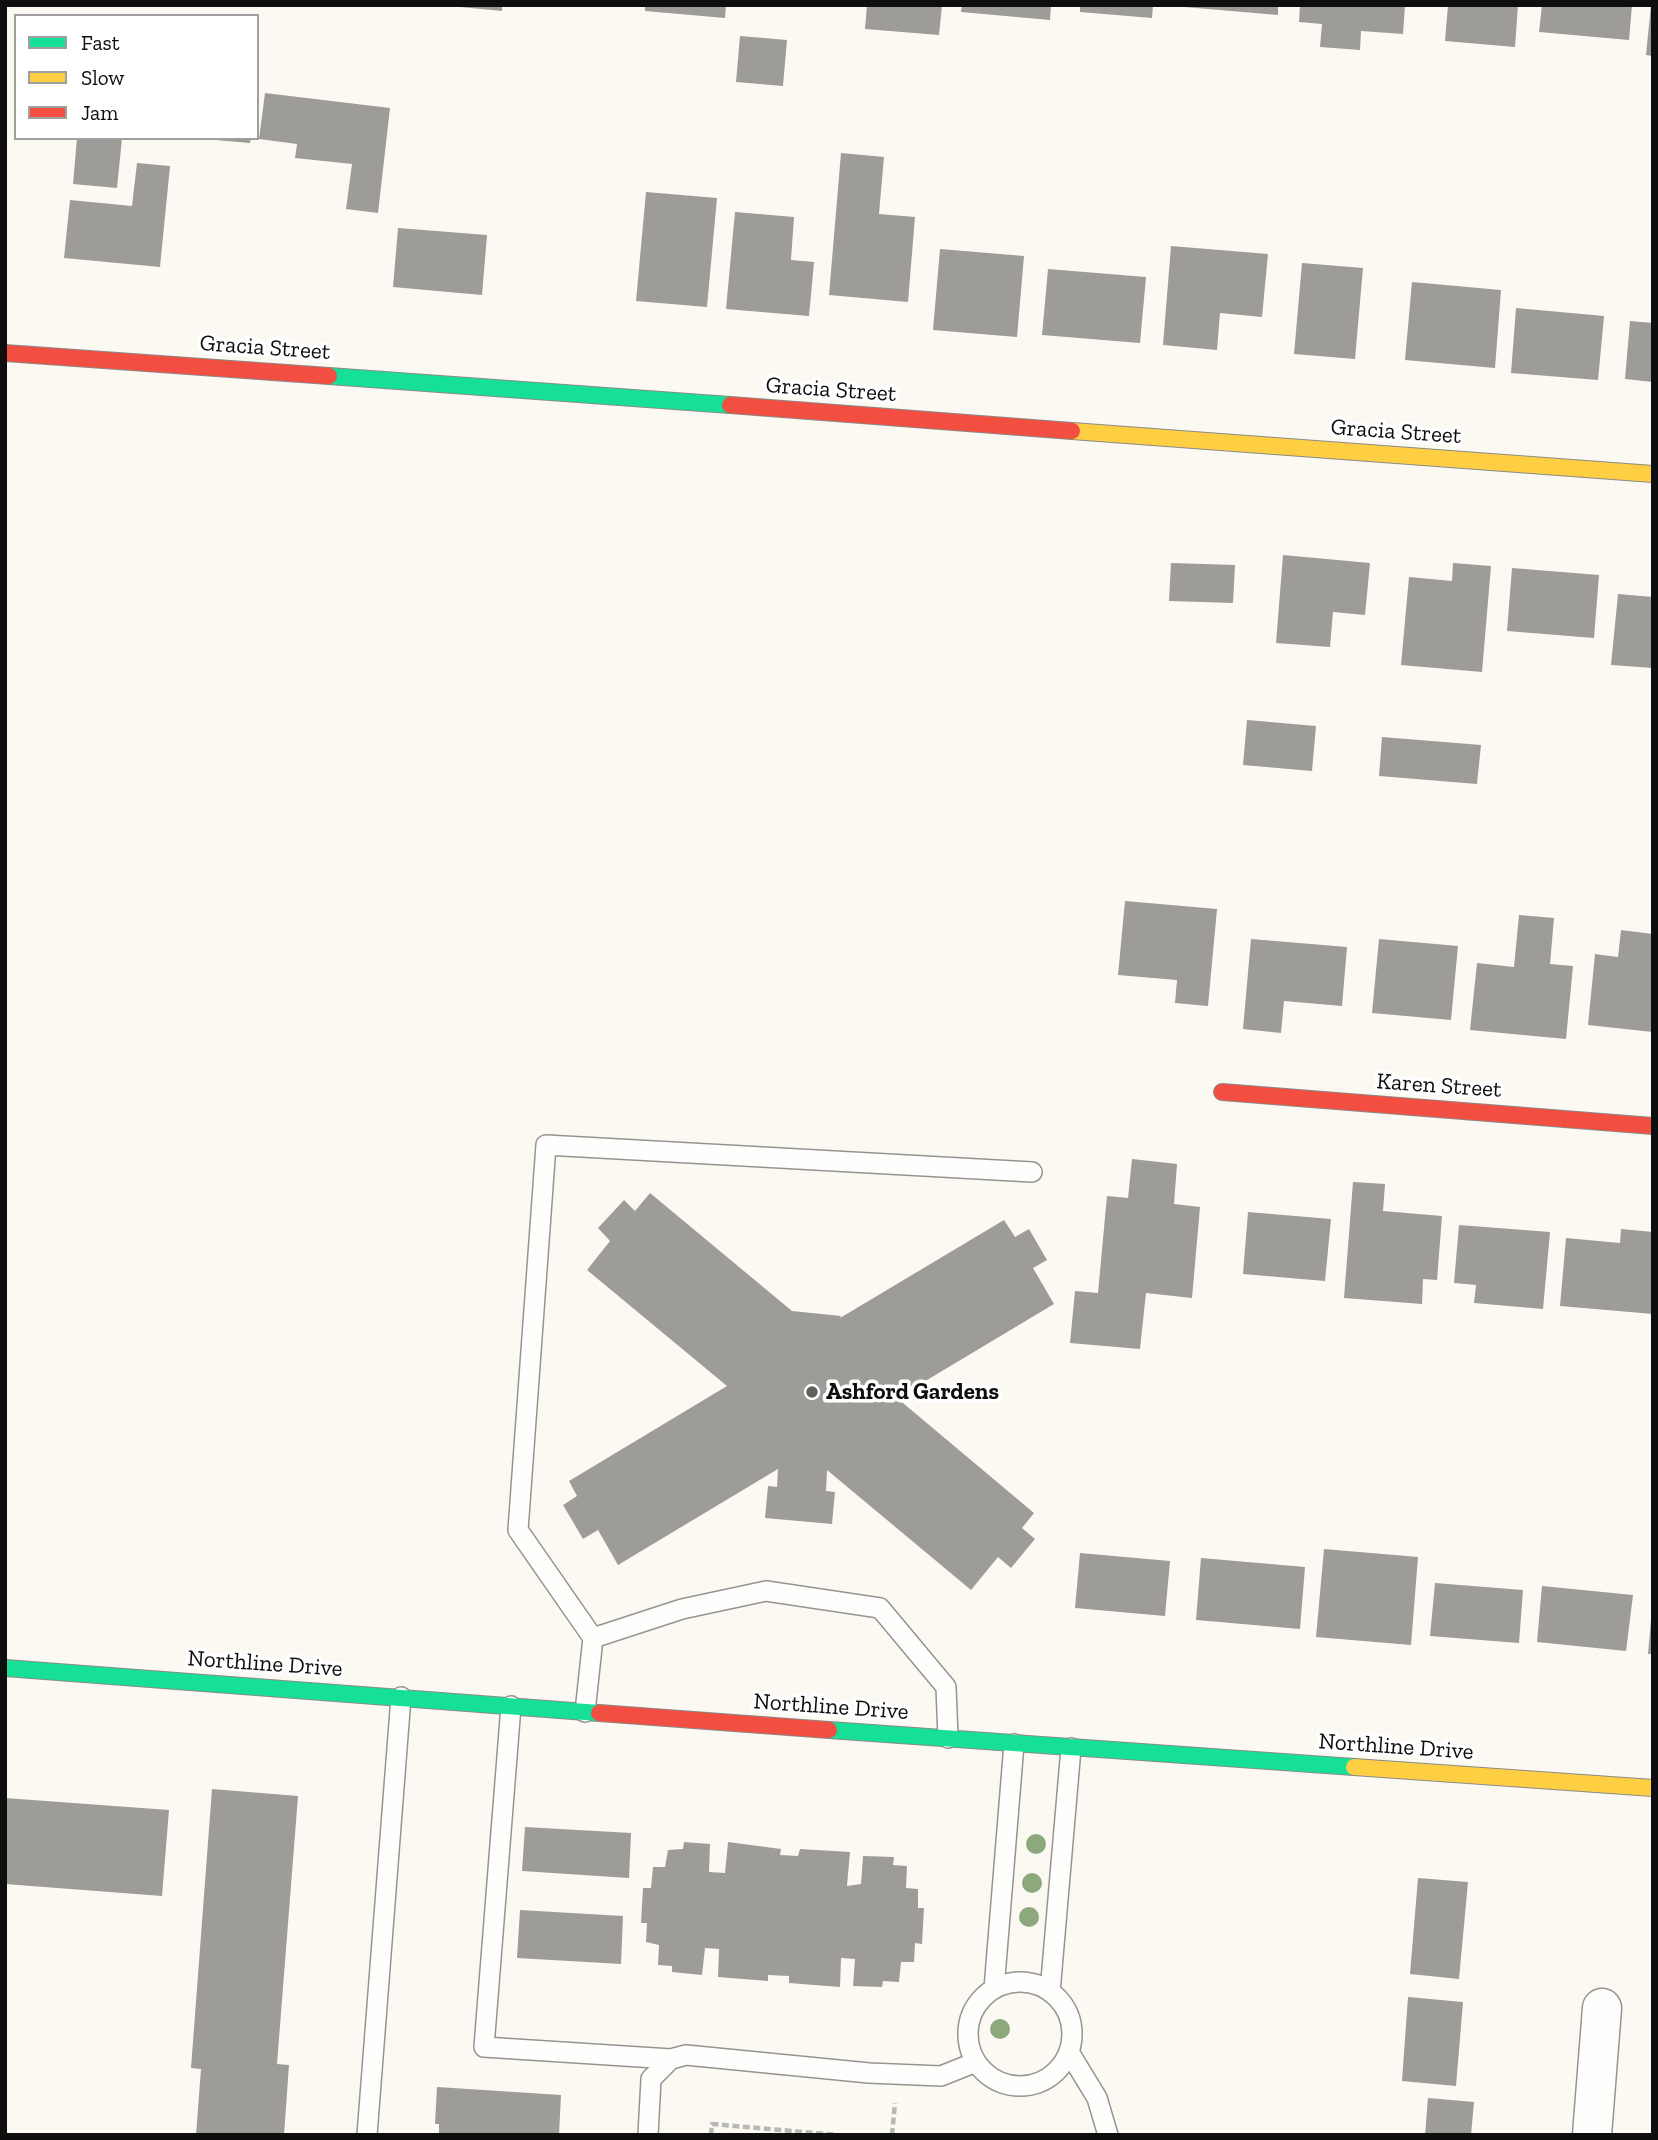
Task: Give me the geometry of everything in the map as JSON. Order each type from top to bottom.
[{"type":"street","name":"Gracia Street","points":[[5,353],[1653,474]]},
{"type":"street","name":"Karen Street","points":[[1222,1092],[1653,1126]]},
{"type":"street","name":"Northline Drive","points":[[5,1668],[1014,1744],[1653,1788]]},
{"type":"street","points":[[1592,2135],[1602,2008]]},
{"type":"lane","points":[[585,1712],[593,1638],[518,1530],[546,1145],[1032,1172]]},
{"type":"lane","points":[[593,1638],[682,1609],[766,1591],[880,1608],[946,1687],[948,1738]]},
{"type":"lane","points":[[367,2135],[401,1697]]},
{"type":"lane","points":[[511,1706],[484,2047],[671,2059],[686,2055],[869,2073],[941,2076],[976,2062]]},
{"type":"lane","points":[[995,1989],[1014,1744]]},
{"type":"lane","points":[[1050,1992],[1071,1748]]},
{"type":"lane","points":[[1008,1983],[1037,1985],[1050,1992],[1062,2004],[1069,2018],[1072,2035],[1069,2052],[1061,2067],[1049,2078],[1034,2085],[1017,2087],[986,2075],[969,2046],[968,2029],[972,2013],[982,1999],[1008,1983]]},
{"type":"lane","points":[[1069,2052],[1097,2098],[1108,2135]]},
{"type":"lane","points":[[648,2135],[652,2079],[671,2059]]},
{"type":"path","points":[[711,2135],[712,2124],[838,2135]]},
{"type":"building","points":[[502,5],[502,11],[460,7]]},
{"type":"building","points":[[645,5],[726,5],[725,18],[645,11]]},
{"type":"building","points":[[867,5],[942,5],[939,35],[865,29]]},
{"type":"building","points":[[962,5],[1051,5],[1050,20],[961,12]]},
{"type":"building","points":[[1080,5],[1153,5],[1152,18],[1080,12]]},
{"type":"building","points":[[1278,5],[1278,15],[1184,7]]},
{"type":"building","points":[[1300,5],[1405,5],[1403,34],[1361,31],[1360,50],[1320,47],[1322,24],[1299,22]]},
{"type":"building","points":[[1448,5],[1518,5],[1515,47],[1445,41]]},
{"type":"building","points":[[1542,5],[1632,5],[1629,40],[1539,32]]},
{"type":"building","points":[[1653,5],[1653,56],[1646,55]]},
{"type":"building","points":[[740,36],[787,40],[783,86],[736,82]]},
{"type":"building","points":[[265,93],[390,108],[378,213],[346,209],[352,164],[295,158],[297,144],[259,139]]},
{"type":"building","points":[[77,140],[122,140],[117,188],[73,184]]},
{"type":"building","points":[[215,140],[251,140],[250,143]]},
{"type":"building","points":[[841,153],[884,157],[879,214],[915,217],[908,302],[829,295]]},
{"type":"building","points":[[137,163],[170,166],[160,267],[64,258],[70,200],[132,206]]},
{"type":"building","points":[[646,192],[717,198],[707,307],[636,301]]},
{"type":"building","points":[[735,212],[794,217],[791,260],[814,262],[809,316],[726,309]]},
{"type":"building","points":[[398,228],[487,235],[482,295],[393,287]]},
{"type":"building","points":[[1171,246],[1268,254],[1262,317],[1220,313],[1217,350],[1163,345]]},
{"type":"building","points":[[940,249],[1024,256],[1017,337],[933,330]]},
{"type":"building","points":[[1302,263],[1363,268],[1355,359],[1294,354]]},
{"type":"building","points":[[1048,269],[1146,277],[1140,343],[1042,335]]},
{"type":"building","points":[[1412,282],[1501,290],[1495,368],[1405,360]]},
{"type":"building","points":[[1516,308],[1604,316],[1598,380],[1511,373]]},
{"type":"building","points":[[1630,321],[1653,323],[1653,382],[1625,379]]},
{"type":"building","points":[[1283,555],[1370,563],[1365,615],[1333,612],[1330,647],[1276,643]]},
{"type":"building","points":[[1171,563],[1235,565],[1233,603],[1169,601]]},
{"type":"building","points":[[1453,563],[1491,566],[1482,672],[1401,665],[1409,577],[1452,581]]},
{"type":"building","points":[[1512,568],[1599,575],[1594,638],[1507,631]]},
{"type":"building","points":[[1618,594],[1653,597],[1653,668],[1611,665]]},
{"type":"building","points":[[1247,720],[1316,726],[1312,771],[1243,765]]},
{"type":"building","points":[[1382,737],[1481,745],[1477,784],[1379,776]]},
{"type":"building","points":[[1125,901],[1217,909],[1208,1006],[1175,1003],[1177,980],[1118,975]]},
{"type":"building","points":[[1519,915],[1554,918],[1550,964],[1573,966],[1566,1039],[1470,1030],[1477,963],[1514,967]]},
{"type":"building","points":[[1621,930],[1653,934],[1653,1032],[1588,1025],[1595,954],[1618,957]]},
{"type":"building","points":[[1251,939],[1347,947],[1342,1006],[1284,1001],[1281,1033],[1243,1029]]},
{"type":"building","points":[[1379,939],[1458,946],[1451,1020],[1372,1013]]},
{"type":"building","points":[[1132,1159],[1177,1164],[1174,1204],[1200,1207],[1192,1298],[1146,1293],[1140,1349],[1070,1343],[1075,1291],[1098,1293],[1107,1196],[1128,1198]]},
{"type":"building","points":[[1353,1182],[1385,1184],[1383,1211],[1442,1216],[1437,1280],[1423,1279],[1422,1304],[1344,1298]]},
{"type":"building","name":"Ashford Gardens","points":[[650,1193],[792,1311],[841,1316],[840,1318],[1004,1220],[1015,1237],[1029,1229],[1047,1260],[1033,1268],[1054,1304],[897,1398],[1034,1513],[1022,1528],[1035,1539],[1011,1568],[998,1557],[971,1590],[827,1470],[826,1491],[835,1492],[832,1524],[765,1518],[768,1486],[777,1487],[778,1469],[618,1565],[598,1530],[583,1539],[563,1505],[577,1496],[569,1481],[727,1386],[587,1270],[610,1241],[598,1228],[624,1200],[635,1211]]},
{"type":"building","points":[[1248,1212],[1331,1219],[1325,1281],[1243,1274]]},
{"type":"building","points":[[1459,1225],[1550,1232],[1543,1309],[1474,1303],[1476,1285],[1454,1283]]},
{"type":"building","points":[[1621,1229],[1653,1232],[1653,1314],[1560,1306],[1566,1238],[1620,1243]]},
{"type":"building","points":[[1324,1549],[1418,1557],[1411,1645],[1316,1637]]},
{"type":"building","points":[[1080,1553],[1170,1561],[1165,1616],[1075,1608]]},
{"type":"building","points":[[1201,1558],[1305,1567],[1300,1629],[1196,1620]]},
{"type":"building","points":[[1435,1583],[1523,1590],[1519,1643],[1430,1636]]},
{"type":"building","points":[[1542,1586],[1633,1595],[1626,1651],[1537,1642]]},
{"type":"building","points":[[1651,1620],[1653,1654],[1648,1654]]},
{"type":"building","points":[[212,1789],[298,1796],[277,2064],[289,2065],[284,2135],[196,2135],[201,2069],[191,2068]]},
{"type":"building","points":[[5,1798],[169,1810],[162,1896],[5,1884]]},
{"type":"building","points":[[525,1827],[631,1833],[629,1878],[522,1871]]},
{"type":"building","points":[[684,1842],[710,1844],[709,1872],[725,1873],[728,1842],[781,1849],[780,1855],[798,1856],[800,1849],[850,1852],[847,1886],[861,1884],[863,1856],[894,1857],[893,1865],[907,1866],[906,1888],[918,1889],[918,1908],[924,1908],[922,1944],[915,1943],[914,1962],[901,1962],[899,1982],[883,1981],[882,1987],[853,1986],[855,1959],[841,1958],[840,1987],[789,1983],[789,1976],[768,1975],[768,1981],[718,1977],[719,1949],[705,1948],[702,1975],[672,1972],[672,1966],[658,1965],[659,1945],[646,1942],[647,1923],[641,1923],[643,1888],[651,1888],[653,1867],[665,1867],[668,1850],[683,1849]]},
{"type":"building","points":[[1418,1878],[1468,1882],[1459,1979],[1410,1974]]},
{"type":"building","points":[[520,1910],[623,1916],[621,1964],[517,1958]]},
{"type":"building","points":[[1408,1997],[1463,2002],[1456,2086],[1402,2081]]},
{"type":"building","points":[[437,2087],[561,2095],[559,2135],[439,2135],[439,2124],[435,2124]]},
{"type":"building","points":[[1428,2098],[1474,2102],[1471,2135],[1425,2135]]},
{"type":"traffic: fast","points":[[329,376],[730,405]]},
{"type":"traffic: fast","points":[[5,1668],[599,1713]]},
{"type":"traffic: fast","points":[[829,1730],[1354,1767]]},
{"type":"traffic: slow","points":[[1072,431],[1653,474]]},
{"type":"traffic: slow","points":[[1354,1767],[1653,1788]]},
{"type":"traffic: jam","points":[[5,353],[329,376]]},
{"type":"traffic: jam","points":[[730,405],[1072,431]]},
{"type":"traffic: jam","points":[[1222,1092],[1653,1126]]},
{"type":"traffic: jam","points":[[599,1713],[829,1730]]},
{"type":"place","name":"Ashford Gardens","points":[[812,1392]]}]
